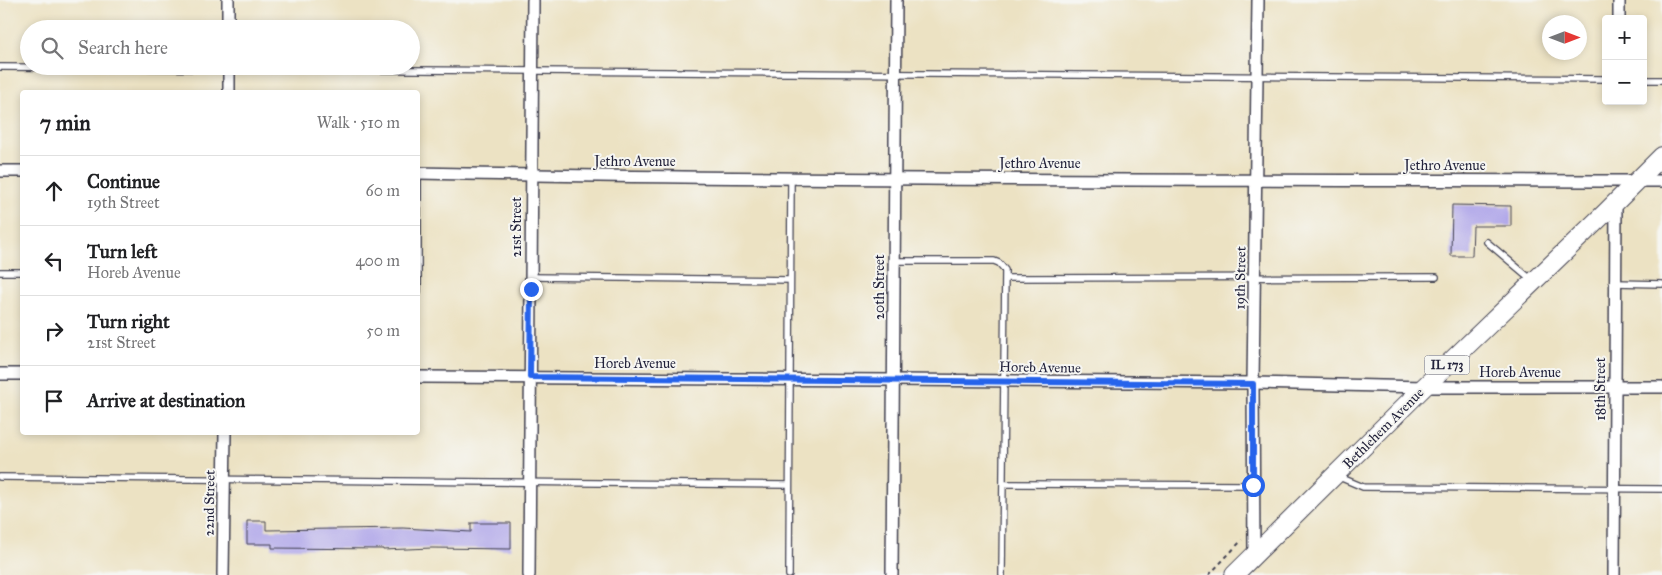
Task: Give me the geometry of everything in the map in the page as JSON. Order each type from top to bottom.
[{"type":"main road","name":"Bethlehem Avenue","points":[[1234,575],[1662,156]]},
{"type":"street","points":[[228,0],[228,20]]},
{"type":"street","name":"21st Street","points":[[529,575],[533,0]]},
{"type":"street","name":"20th Street","points":[[892,575],[896,0]]},
{"type":"street","name":"19th Street","points":[[1254,556],[1253,384],[1258,0]]},
{"type":"street","points":[[1619,0],[1619,15]]},
{"type":"street","points":[[229,75],[229,90]]},
{"type":"street","points":[[0,171],[20,171]]},
{"type":"street","name":"Jethro Avenue","points":[[420,173],[895,178],[1662,181]]},
{"type":"street","name":"18th Street","points":[[1614,575],[1616,202]]},
{"type":"street","points":[[0,374],[20,374]]},
{"type":"street","name":"Horeb Avenue","points":[[420,377],[1004,381],[1424,387],[1662,386]]},
{"type":"street","name":"22nd Street","points":[[223,575],[226,435]]},
{"type":"lane","points":[[0,67],[20,67]]},
{"type":"lane","points":[[420,70],[1602,80]]},
{"type":"lane","points":[[1647,80],[1662,80]]},
{"type":"lane","points":[[789,575],[791,177]]},
{"type":"lane","points":[[1487,242],[1534,282]]},
{"type":"lane","points":[[894,261],[997,262],[1005,270],[1002,575]]},
{"type":"lane","points":[[0,272],[20,272]]},
{"type":"lane","points":[[531,277],[790,280]]},
{"type":"lane","points":[[1006,278],[1436,278]]},
{"type":"lane","points":[[1616,283],[1662,284]]},
{"type":"lane","points":[[1335,476],[1363,487],[1662,489]]},
{"type":"lane","points":[[0,477],[789,485]]},
{"type":"lane","points":[[1004,484],[1253,485]]},
{"type":"path","points":[[1209,575],[1254,527]]},
{"type":"building","points":[[1452,205],[1511,206],[1511,226],[1473,226],[1472,256],[1451,256]]},
{"type":"building","points":[[247,521],[266,521],[266,530],[403,528],[471,532],[471,523],[511,523],[511,549],[432,548],[383,550],[272,548],[272,544],[247,544]]},
{"type":"route","points":[[531,289],[530,377],[1253,384],[1253,485]]}]
